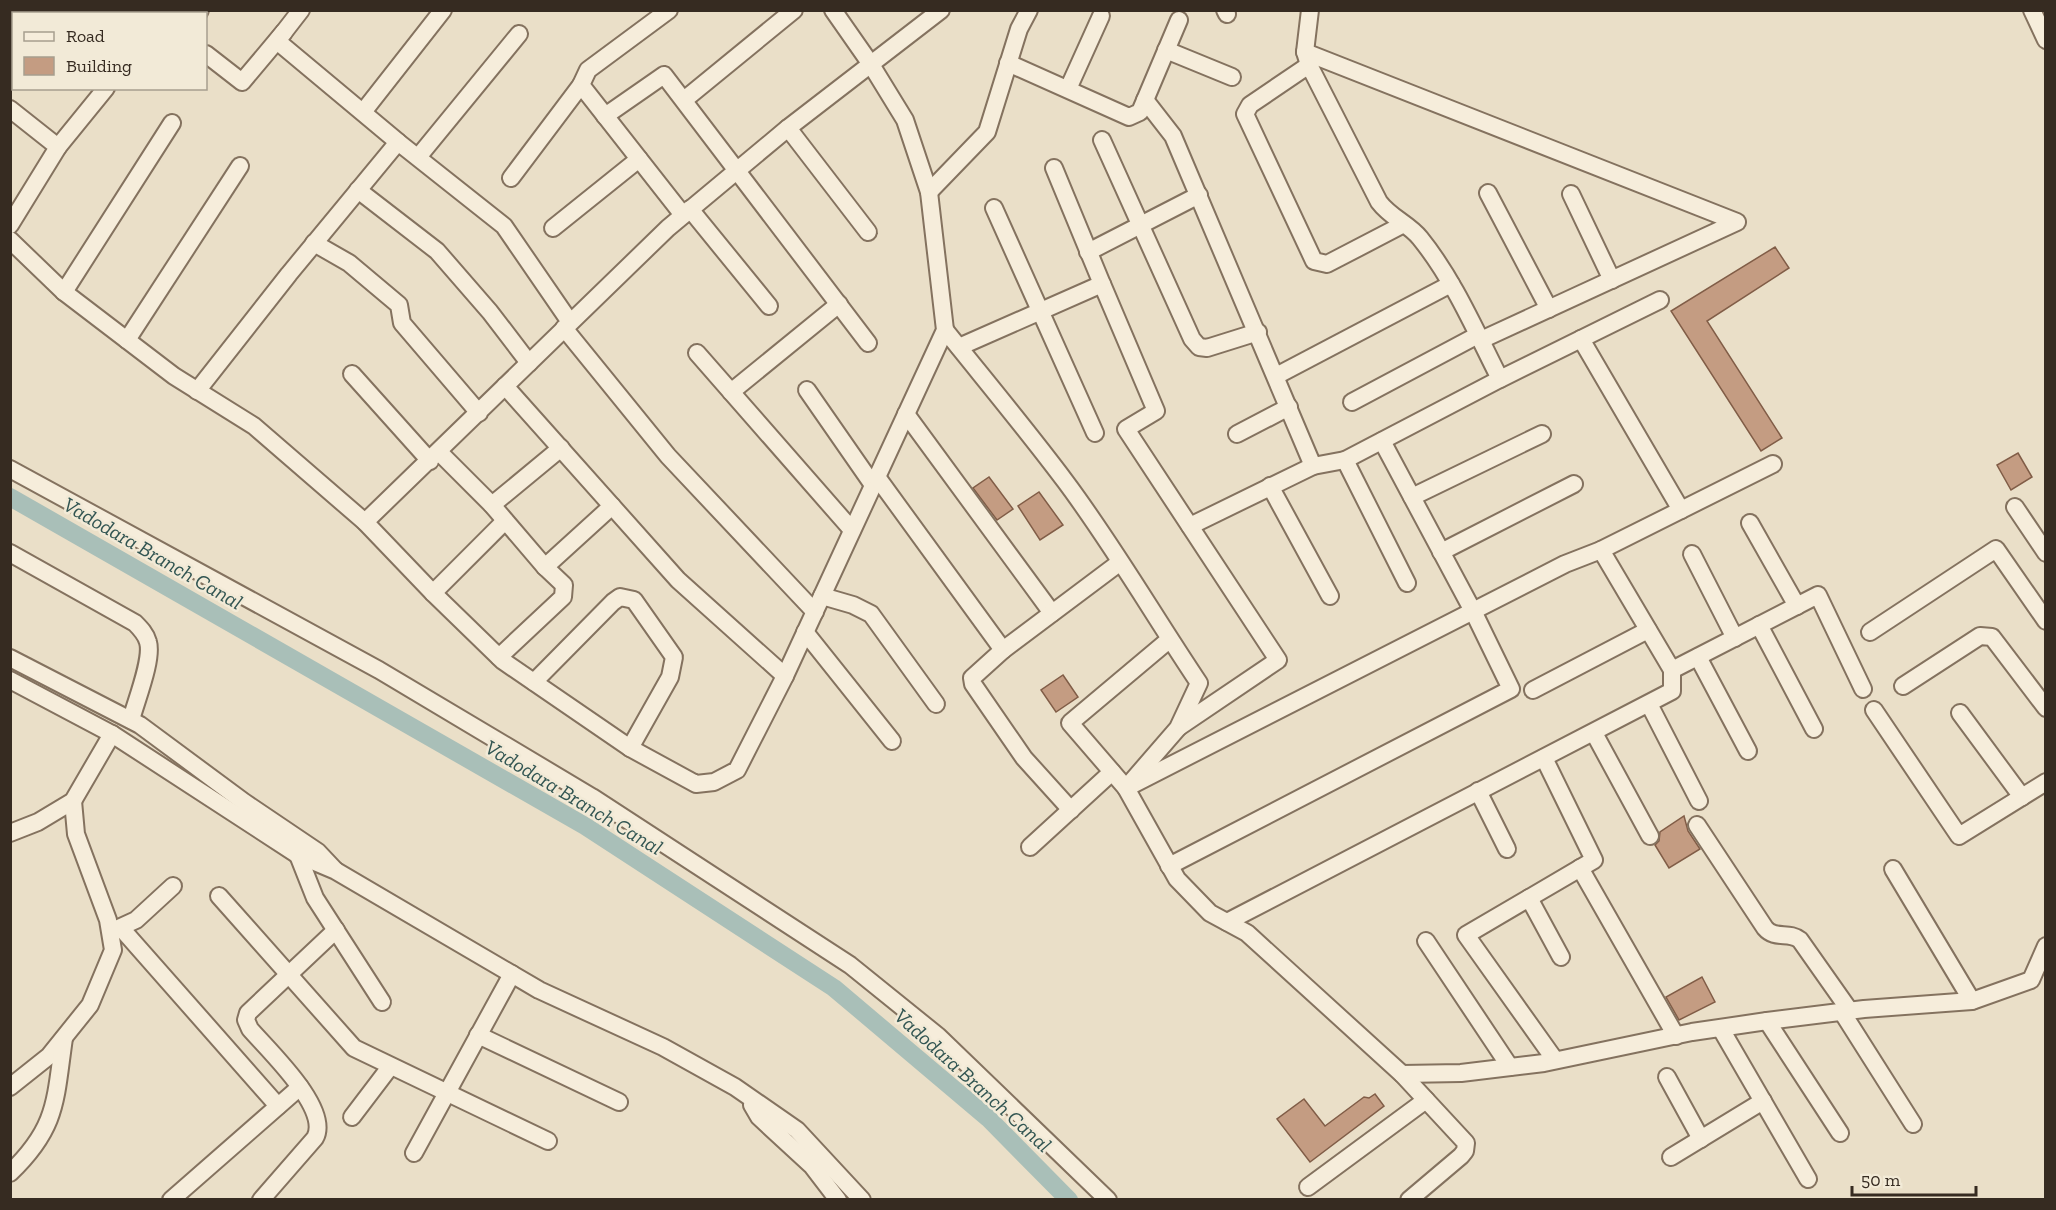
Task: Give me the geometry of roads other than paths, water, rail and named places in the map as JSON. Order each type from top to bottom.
[{"type":"street","points":[[301,10],[277,41],[398,142],[419,156],[504,226],[567,325],[668,456],[814,612]]},
{"type":"street","points":[[363,112],[442,10]]},
{"type":"street","points":[[511,178],[581,85],[588,70],[669,10]]},
{"type":"street","points":[[684,100],[794,10]]},
{"type":"street","points":[[10,240],[64,292],[197,391],[254,426],[365,522],[499,657],[630,748],[696,784],[714,782],[737,770],[785,676],[945,330],[929,192],[905,120],[870,63],[833,10]]},
{"type":"street","points":[[365,522],[567,325],[687,212],[788,128],[940,10]]},
{"type":"street","points":[[929,192],[987,132],[1018,29],[1029,10]]},
{"type":"street","points":[[1310,10],[1307,58],[1379,202],[1402,225],[1419,237],[1451,284],[1500,379]]},
{"type":"street","points":[[2032,10],[2046,40]]},
{"type":"street","points":[[1068,89],[1101,16]]},
{"type":"street","points":[[1008,63],[1130,117],[1140,112],[1179,20]]},
{"type":"street","points":[[207,55],[242,82],[285,31]]},
{"type":"street","points":[[419,156],[519,34]]},
{"type":"street","points":[[1166,50],[1232,77]]},
{"type":"street","points":[[1307,58],[1250,105],[1245,114],[1314,261],[1326,264],[1402,225]]},
{"type":"street","points":[[1307,58],[1737,222],[1549,309],[1479,338],[1352,402]]},
{"type":"street","points":[[605,116],[664,75],[868,343]]},
{"type":"street","points":[[581,85],[639,159],[769,306]]},
{"type":"street","points":[[10,225],[58,147],[102,90]]},
{"type":"street","points":[[1145,100],[1173,136],[1313,466]]},
{"type":"street","points":[[10,109],[58,147]]},
{"type":"street","points":[[64,292],[172,123]]},
{"type":"street","points":[[788,128],[868,232]]},
{"type":"street","points":[[1102,140],[1192,339],[1199,347],[1208,348],[1258,332]]},
{"type":"street","points":[[197,391],[314,243],[398,142]]},
{"type":"street","points":[[553,228],[639,159]]},
{"type":"street","points":[[127,340],[240,166]]},
{"type":"street","points":[[1054,168],[1156,411],[1126,429],[1278,660],[1178,728],[1126,788]]},
{"type":"street","points":[[358,190],[437,251],[490,312],[529,363]]},
{"type":"street","points":[[1488,193],[1549,309]]},
{"type":"street","points":[[1571,194],[1612,280]]},
{"type":"street","points":[[1088,252],[1199,195]]},
{"type":"street","points":[[994,208],[1095,433]]},
{"type":"street","points":[[314,243],[350,263],[399,305],[402,323],[479,413]]},
{"type":"street","points":[[959,347],[1102,284]]},
{"type":"street","points":[[1276,376],[1451,284]]},
{"type":"street","points":[[1190,526],[1313,466],[1345,460],[1500,379],[1660,300]]},
{"type":"street","points":[[731,392],[839,304]]},
{"type":"street","points":[[945,330],[1065,482],[1199,683],[1178,728]]},
{"type":"street","points":[[1581,339],[1681,510]]},
{"type":"street","points":[[697,353],[852,530]]},
{"type":"street","points":[[352,374],[434,456],[492,506],[544,567],[564,585],[565,593],[499,657]]},
{"type":"street","points":[[505,386],[678,580],[785,676]]},
{"type":"street","points":[[807,390],[1003,650]]},
{"type":"street","points":[[1238,434],[1289,407]]},
{"type":"street","points":[[906,414],[1052,613]]},
{"type":"street","points":[[1412,497],[1542,434]]},
{"type":"street","points":[[1170,866],[1510,689],[1474,612],[1382,441]]},
{"type":"street","points":[[492,506],[561,448]]},
{"type":"street","points":[[1345,460],[1407,583]]},
{"type":"street","points":[[1126,788],[1565,564],[1601,550],[1773,464]]},
{"type":"street","points":[[10,469],[389,676],[592,796],[850,965],[938,1036],[1108,1200]]},
{"type":"street","points":[[1441,552],[1574,484]]},
{"type":"street","points":[[1270,486],[1330,596]]},
{"type":"street","points":[[544,567],[612,506]]},
{"type":"street","points":[[2015,507],[2046,553]]},
{"type":"street","points":[[433,593],[505,521]]},
{"type":"street","points":[[1750,523],[1797,606]]},
{"type":"street","points":[[1870,632],[1996,549],[2046,621]]},
{"type":"street","points":[[1227,922],[1672,691],[1672,670],[1601,550]]},
{"type":"street","points":[[10,553],[142,629],[149,643],[149,655],[131,720]]},
{"type":"street","points":[[1692,555],[1735,638]]},
{"type":"street","points":[[1071,810],[1024,758],[973,684],[972,678],[1003,650],[1119,563]]},
{"type":"street","points":[[1672,670],[1818,595],[1863,689]]},
{"type":"street","points":[[822,596],[853,604],[871,614],[936,704]]},
{"type":"street","points":[[534,682],[613,602],[620,597],[634,600],[674,657],[670,677],[630,748]]},
{"type":"street","points":[[1759,625],[1814,729]]},
{"type":"street","points":[[1533,690],[1648,630]]},
{"type":"street","points":[[805,632],[892,741]]},
{"type":"street","points":[[1904,686],[1980,636],[1986,635],[1992,637],[2046,708]]},
{"type":"street","points":[[1170,639],[1070,723],[1126,788],[1177,879],[1210,913],[1247,933],[1402,1074],[1466,1143],[1466,1151],[1409,1200]]},
{"type":"street","points":[[1698,657],[1748,751]]},
{"type":"street","points":[[10,658],[131,720],[244,802],[318,852],[336,871]]},
{"type":"street","points":[[10,680],[112,734],[298,855],[336,871],[538,990],[663,1047],[748,1096],[797,1130],[856,1197]]},
{"type":"street","points":[[1649,704],[1699,801]]},
{"type":"street","points":[[1874,710],[1959,836],[2046,782]]},
{"type":"street","points":[[1960,713],[2022,796]]},
{"type":"street","points":[[1594,733],[1650,836]]},
{"type":"street","points":[[10,833],[38,822],[73,801],[112,734]]},
{"type":"street","points":[[1544,758],[1594,860],[1466,935],[1555,1060]]},
{"type":"street","points":[[1030,847],[1112,772]]},
{"type":"street","points":[[1478,791],[1507,849]]},
{"type":"street","points":[[73,801],[76,834],[116,930],[278,1106]]},
{"type":"street","points":[[1696,825],[1769,933],[1791,935],[1800,940],[1913,1124]]},
{"type":"street","points":[[298,855],[308,885],[382,1002]]},
{"type":"street","points":[[1580,868],[1676,1036]]},
{"type":"street","points":[[1893,869],[1972,1001]]},
{"type":"street","points":[[10,1087],[49,1056],[90,1005],[112,950],[116,930],[145,913],[173,885]]},
{"type":"street","points":[[219,896],[345,1040],[363,1054],[548,1141]]},
{"type":"street","points":[[1529,898],[1561,957]]},
{"type":"street","points":[[261,1200],[318,1133],[312,1102],[247,1025],[246,1020],[248,1013],[336,930]]},
{"type":"street","points":[[1426,941],[1510,1067]]},
{"type":"street","points":[[1402,1074],[1461,1073],[1510,1067],[1767,1021],[1972,1001],[2031,980],[2046,946]]},
{"type":"street","points":[[414,1153],[512,974]]},
{"type":"street","points":[[1767,1021],[1840,1133]]},
{"type":"street","points":[[1721,1029],[1808,1179]]},
{"type":"street","points":[[478,1035],[619,1102]]},
{"type":"street","points":[[10,1173],[31,1153],[46,1131],[53,1109],[64,1037]]},
{"type":"street","points":[[352,1117],[390,1067]]},
{"type":"street","points":[[1667,1077],[1701,1139]]},
{"type":"street","points":[[171,1200],[300,1087]]},
{"type":"street","points":[[748,1096],[759,1117],[812,1167],[838,1200]]},
{"type":"street","points":[[1308,1187],[1425,1100]]},
{"type":"street","points":[[1671,1157],[1763,1101]]},
{"type":"waterway","name":"Vadodara Branch Canal","points":[[10,497],[585,826],[834,988],[988,1118],[1069,1200]]}]
